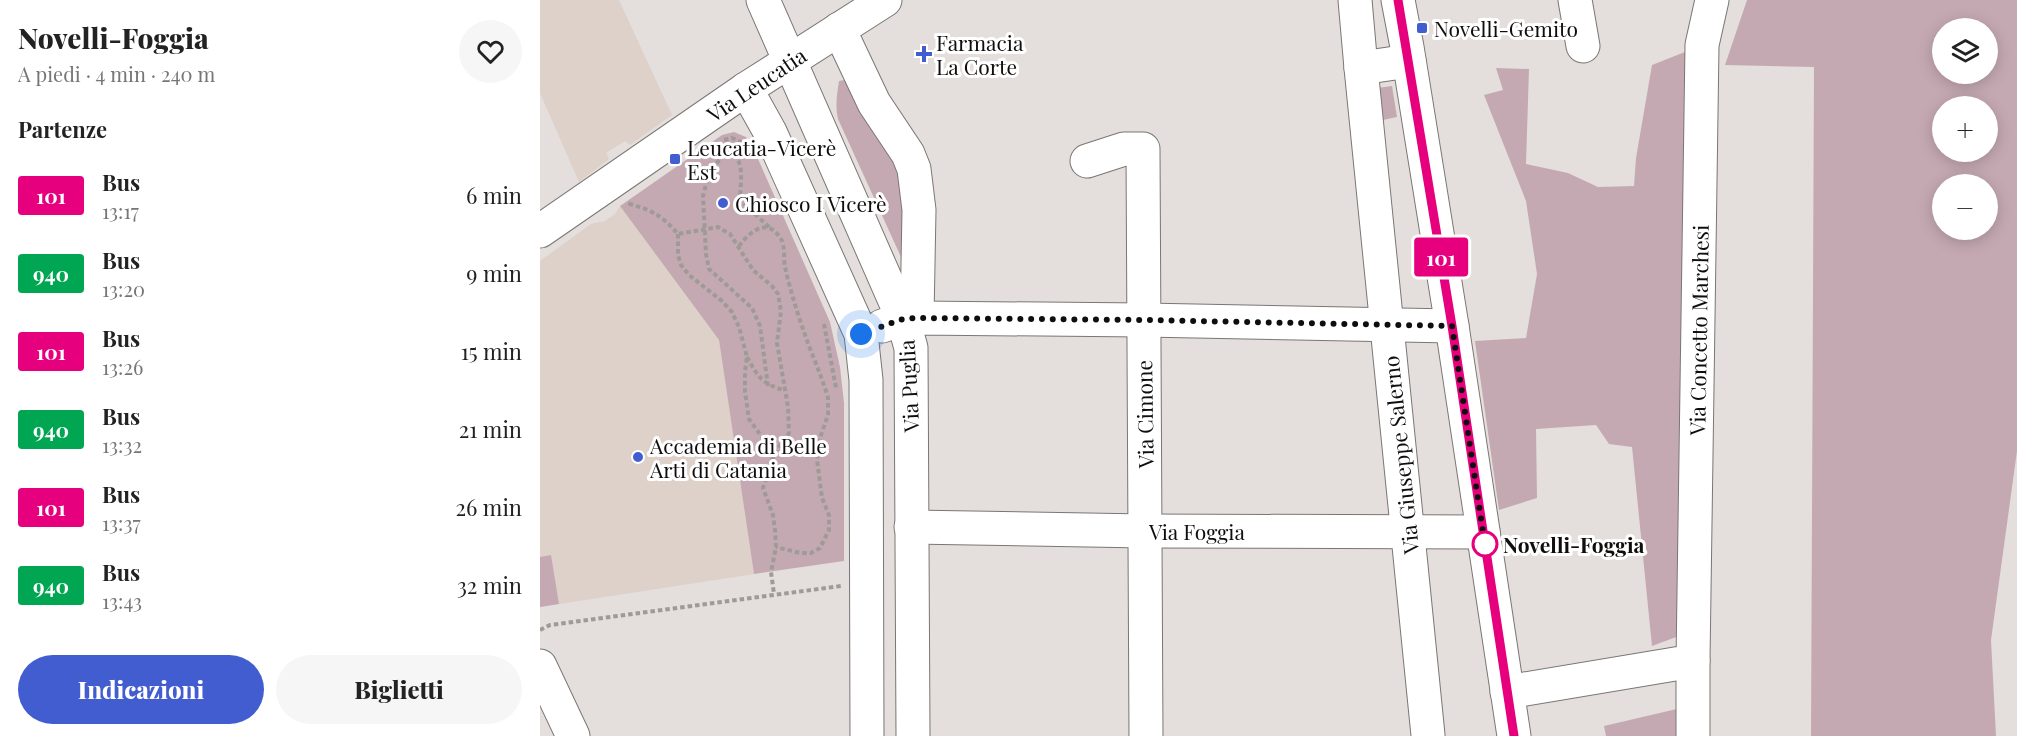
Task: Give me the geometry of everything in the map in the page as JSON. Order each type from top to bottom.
[{"type":"street","name":"Via Puglia","points":[[763,0],[789,61],[910,318]]},
{"type":"street","name":"Via Leucatia","points":[[540,231],[746,89],[885,0]]},
{"type":"street","name":"Via Giuseppe Salerno","points":[[1355,0],[1428,735]]},
{"type":"street","points":[[1398,0],[1452,326],[1514,736]]},
{"type":"street","points":[[1575,0],[1582,46]]},
{"type":"street","name":"Via Concetto Marchesi","points":[[1693,736],[1702,45],[1712,0]]},
{"type":"street","name":"Via Puglia","points":[[839,29],[874,103],[908,154],[914,169],[919,210],[910,318],[913,736]]},
{"type":"street","points":[[1361,68],[1409,61]]},
{"type":"street","name":"Via Puglia","points":[[746,89],[770,132],[861,334],[866,380],[867,736]]},
{"type":"street","name":"Via Cimone","points":[[1087,161],[1124,149],[1143,149],[1146,736]]},
{"type":"street","points":[[861,334],[910,318],[1452,326]]},
{"type":"street","name":"Via Foggia","points":[[911,527],[1145,531],[1483,532]]},
{"type":"street","points":[[1507,693],[1694,661]]},
{"type":"street","points":[[540,666],[573,736]]},
{"type":"path","points":[[716,146],[725,139],[732,138],[746,146]]},
{"type":"path","points":[[768,386],[760,326],[752,308],[709,269],[706,254],[703,196],[709,173],[724,154],[734,154],[739,161],[740,200],[781,239],[789,283],[823,381],[828,404],[828,415],[820,438],[817,460],[822,498],[830,521],[829,530],[820,548],[811,553],[800,554],[776,547]]},
{"type":"path","points":[[640,197],[630,204],[651,210],[664,218],[678,234],[678,255],[681,265],[689,275],[722,301],[732,312],[739,327],[747,357],[756,372],[768,386],[784,390]]},
{"type":"path","points":[[678,234],[718,227],[730,234],[753,270],[778,294],[781,311],[777,343],[788,407],[789,433],[774,454],[763,488],[772,516],[776,547],[771,572],[774,594]]},
{"type":"path","points":[[739,246],[748,233],[759,228],[771,229]]},
{"type":"path","points":[[781,239],[786,236]]},
{"type":"path","points":[[820,315],[830,348],[836,393]]},
{"type":"path","points":[[747,357],[745,392],[749,420],[774,454]]},
{"type":"path","points":[[828,404],[837,404]]},
{"type":"path","points":[[830,521],[837,520]]},
{"type":"path","points":[[838,575],[838,586]]},
{"type":"path","points":[[540,630],[550,626],[844,586]]},
{"type":"shaded area","points":[[540,0],[619,0],[672,115],[630,145],[625,141],[606,153],[609,159],[579,182],[540,93]]},
{"type":"shaded area","points":[[1747,0],[2017,0],[2017,451],[1991,640],[1996,736],[1811,736],[1814,67],[1725,65]]},
{"type":"shaded area","points":[[1690,50],[1687,633],[1652,646],[1632,447],[1609,444],[1596,425],[1536,429],[1537,498],[1499,510],[1475,341],[1526,338],[1537,274],[1526,201],[1484,95],[1503,90],[1496,68],[1529,69],[1526,164],[1568,173],[1598,187],[1634,186],[1636,158],[1652,65]]},
{"type":"shaded area","points":[[844,80],[900,160],[906,255],[901,257],[838,119],[836,105],[839,81]]},
{"type":"shaded area","points":[[1392,86],[1397,117],[1383,120],[1377,88]]},
{"type":"shaded area","points":[[734,132],[746,137],[751,143],[830,322],[840,367],[844,403],[844,561],[754,574],[719,340],[620,206],[722,135]]},
{"type":"shaded area","name":"Accademia di Belle Arti di Catania","points":[[620,206],[719,340],[754,574],[540,607],[540,261],[591,224],[605,221],[615,214]]},
{"type":"shaded area","points":[[551,555],[559,604],[540,607],[540,557]]},
{"type":"shaded area","points":[[1681,708],[1682,736],[1606,736],[1604,726]]},
{"type":"bus line","name":"101","points":[[1398,0],[1452,326],[1514,736]]},
{"type":"place","name":"Novelli-Gemito","points":[[1422,28]]},
{"type":"place","name":"Farmacia La Corte","points":[[924,54]]},
{"type":"place","name":"Leucatia-Vicerè Est","points":[[675,159]]},
{"type":"place","name":"Chiosco I Vicerè","points":[[723,203]]},
{"type":"place","name":"Accademia di Belle Arti di Catania","points":[[638,457]]},
{"type":"place","name":"Novelli-Foggia","points":[[1485,544]]},
{"type":"route","points":[[861,334],[903,319],[917,318],[1452,326],[1486,552],[1485,544]]}]
